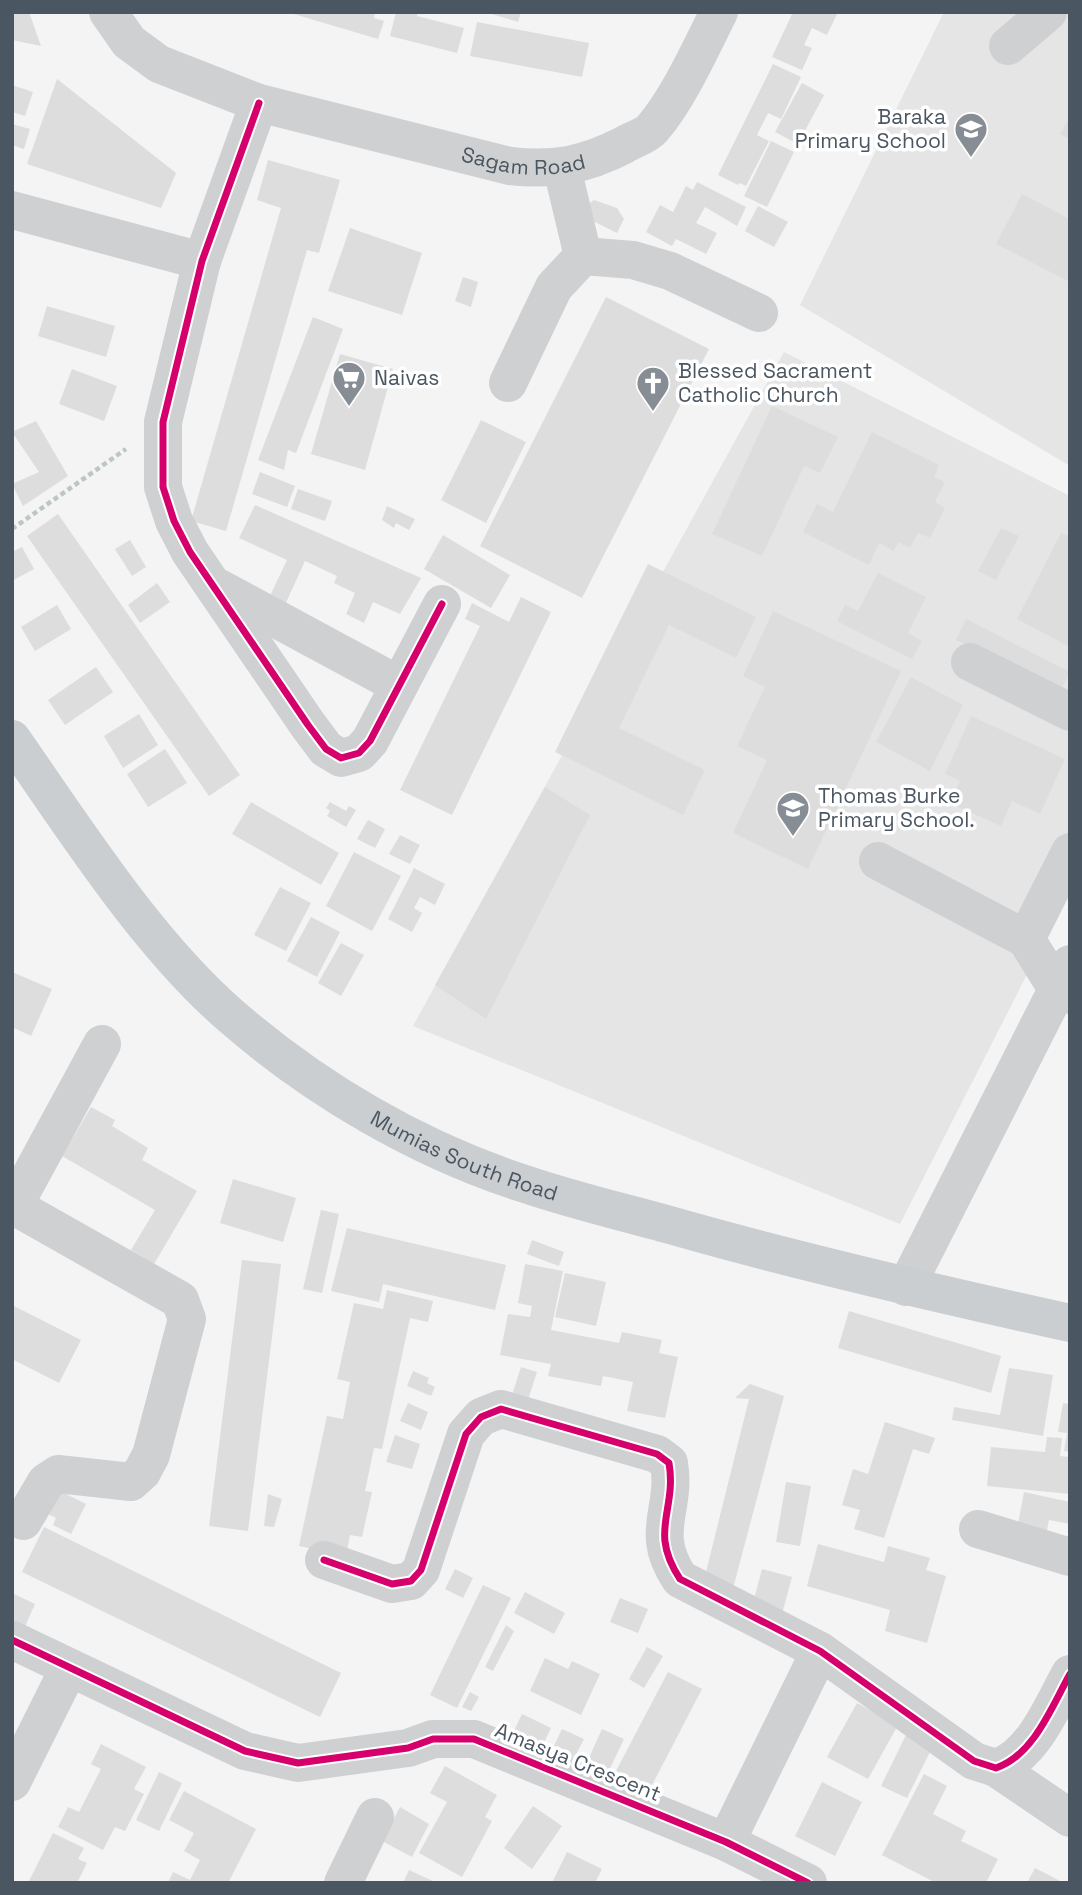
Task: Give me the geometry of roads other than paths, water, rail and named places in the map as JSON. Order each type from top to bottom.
[{"type":"main road","name":"Mumias South Road","points":[[12,740],[131,906],[193,978],[231,1016],[344,1101],[460,1160],[525,1184],[783,1257],[1070,1323]]},
{"type":"street","name":"Sagam Road","points":[[108,12],[129,42],[159,64],[259,103],[510,166],[562,168],[599,158],[651,130],[691,69],[719,12]]},
{"type":"street","points":[[1008,46],[1048,12]]},
{"type":"street","points":[[259,103],[202,261],[163,422],[163,487],[185,541],[213,584],[314,733],[326,749],[341,758],[359,753],[370,741],[442,604]]},
{"type":"street","points":[[562,168],[583,256]]},
{"type":"street","points":[[12,210],[202,261]]},
{"type":"street","points":[[583,256],[633,261],[670,271],[759,313]]},
{"type":"street","points":[[508,383],[554,287],[583,256]]},
{"type":"street","points":[[213,584],[399,685]]},
{"type":"street","points":[[970,662],[1070,712]]},
{"type":"street","points":[[1026,939],[1070,852]]},
{"type":"street","points":[[878,861],[1026,939],[1066,983],[906,1287]]},
{"type":"street","points":[[23,1521],[46,1482],[58,1474],[131,1482],[142,1472],[151,1455],[187,1319],[180,1300],[13,1205],[102,1044]]},
{"type":"street","points":[[324,1560],[392,1584],[411,1581],[421,1570],[466,1434],[481,1417],[502,1409],[657,1454],[669,1463],[671,1478],[664,1537],[667,1560],[680,1579],[820,1651],[967,1757],[996,1768],[1070,1818]]},
{"type":"street","points":[[978,1529],[1070,1557]]},
{"type":"street","name":"Amasya Crescent","points":[[12,1640],[246,1751],[298,1763],[408,1748],[433,1739],[474,1740],[726,1842],[808,1883]]},
{"type":"street","points":[[726,1842],[820,1651]]},
{"type":"street","points":[[12,1782],[69,1668]]},
{"type":"street","points":[[996,1768],[1013,1760],[1028,1745],[1070,1674]]},
{"type":"street","points":[[343,1883],[375,1817]]},
{"type":"place","name":"Baraka Primary School","points":[[971,159]]},
{"type":"place","name":"Naivas","points":[[349,408]]},
{"type":"place","name":"Blessed Sacrament Catholic Church","points":[[653,413]]},
{"type":"place","name":"Thomas Burke Primary School.","points":[[793,838]]}]
